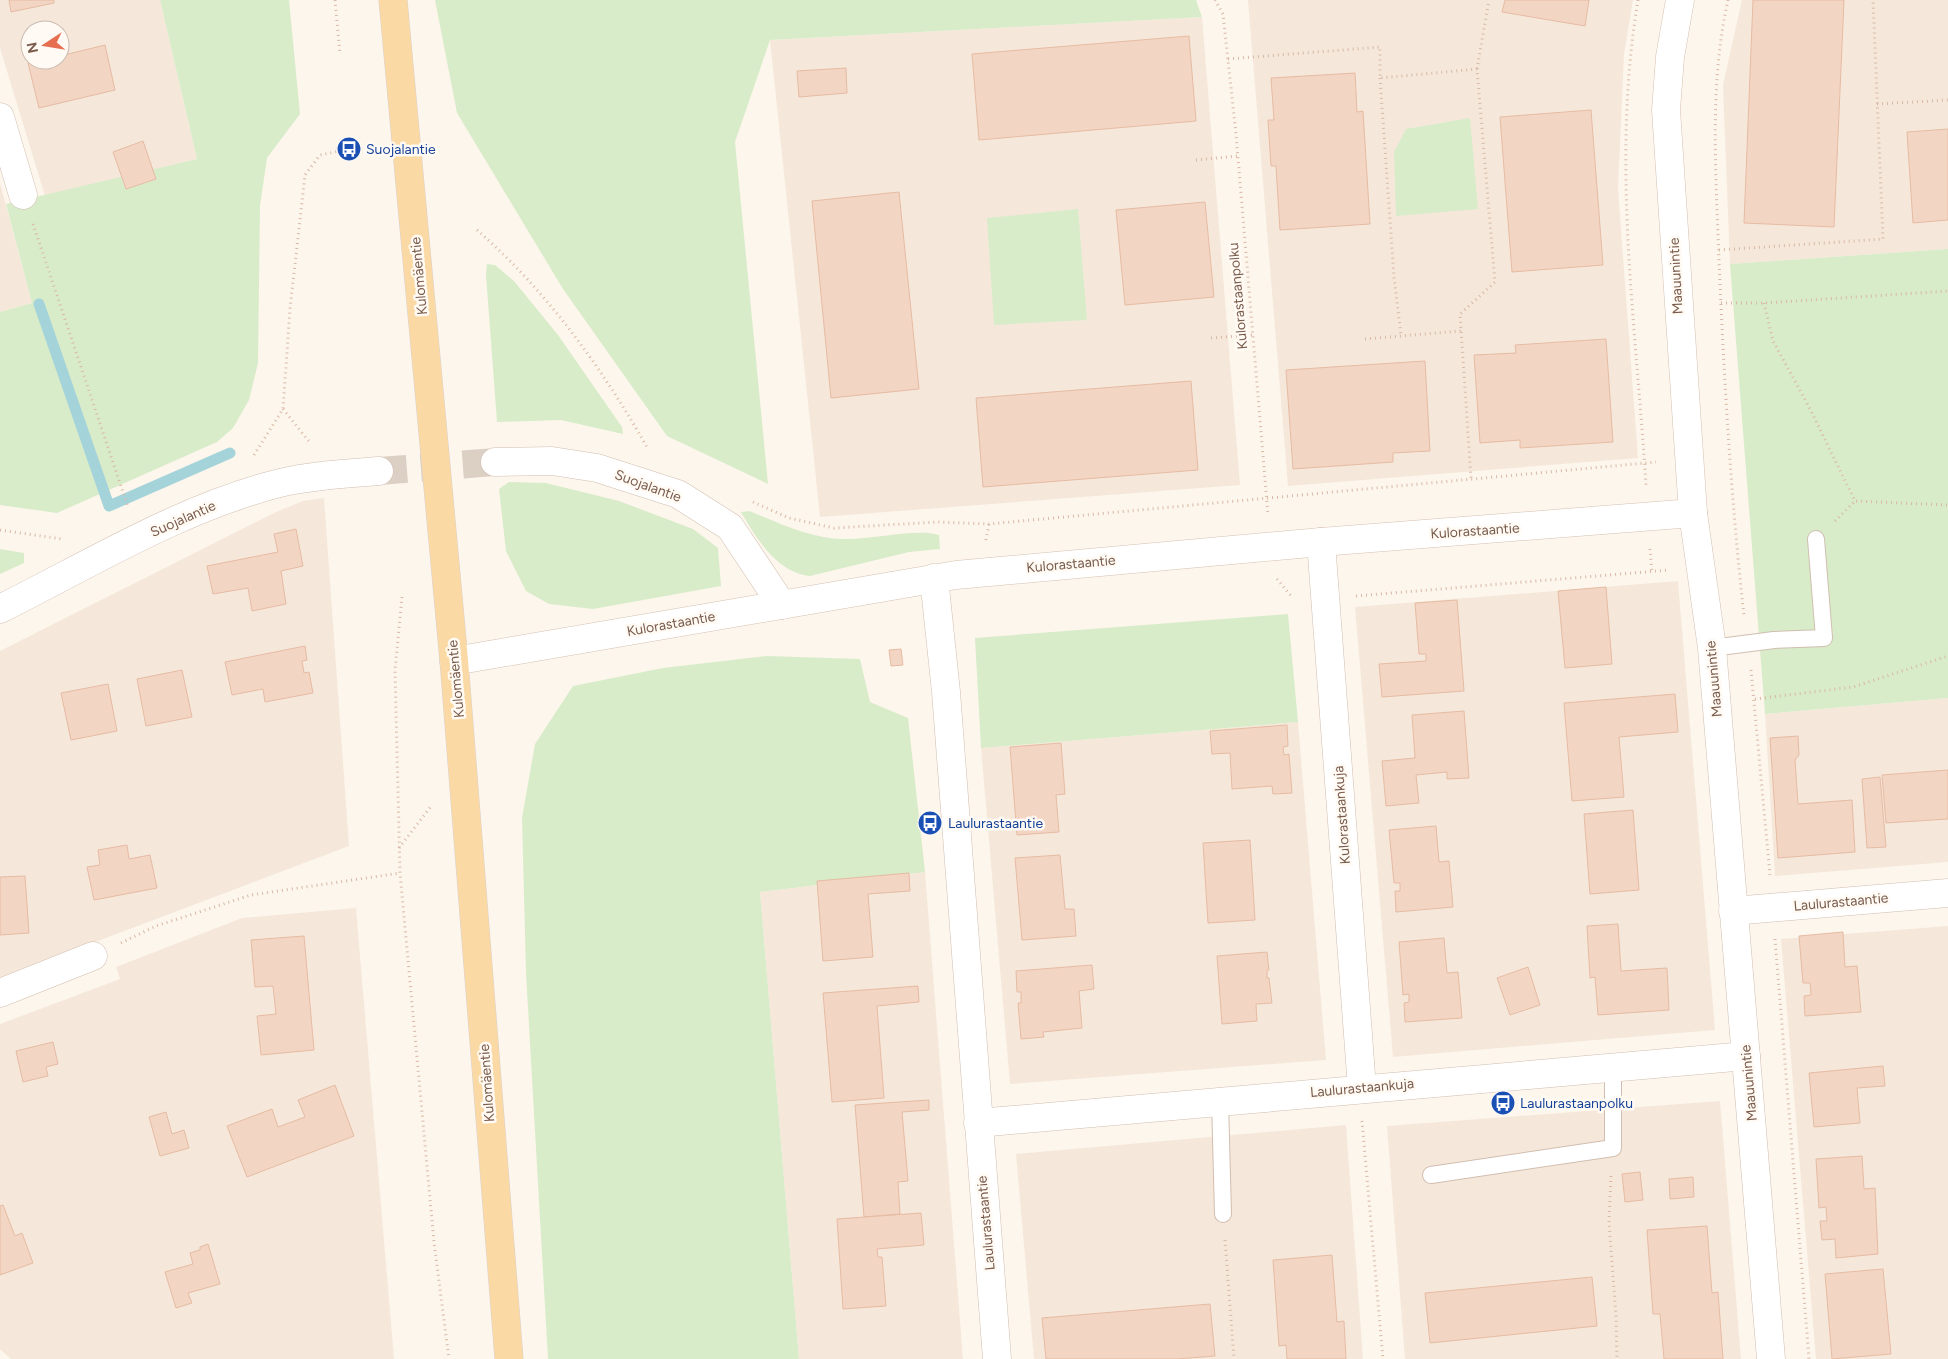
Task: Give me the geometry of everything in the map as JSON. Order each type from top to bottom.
[{"type":"main road","name":"Kulomäentie","points":[[394,0],[454,661],[509,1359]]},
{"type":"street","name":"Maauunintie","points":[[1680,0],[1670,57],[1666,110],[1688,459],[1693,513],[1712,648],[1771,1359]]},
{"type":"street","points":[[0,117],[23,195]]},
{"type":"street","name":"Suojalantie","points":[[495,462],[552,461],[597,468],[678,494],[730,527],[782,605]]},
{"type":"street","name":"Suojalantie","points":[[0,609],[185,516],[248,492],[282,482],[319,476],[379,471]]},
{"type":"street","name":"Kulorastaantie","points":[[454,661],[934,578],[1271,546],[1693,513]]},
{"type":"street","name":"Kulorastaankuja","points":[[1321,542],[1362,1088]]},
{"type":"street","name":"Laulurastaantie","points":[[934,578],[946,692],[997,1359]]},
{"type":"street","name":"Laulurastaantie","points":[[1733,911],[1948,893]]},
{"type":"street","points":[[0,993],[94,956]]},
{"type":"street","name":"Laulurastaankuja","points":[[978,1123],[1746,1056]]},
{"type":"lane","points":[[1712,648],[1748,645],[1774,640],[1824,638],[1816,539]]},
{"type":"lane","points":[[1431,1175],[1613,1148],[1613,1067]]},
{"type":"lane","points":[[1220,1101],[1223,1214]]},
{"type":"path","points":[[335,0],[340,54]]},
{"type":"path","name":"Kulorastaanpolku","points":[[1215,0],[1223,14],[1228,58],[1271,546]]},
{"type":"path","points":[[1472,478],[1460,314],[1494,282],[1477,69],[1489,0]]},
{"type":"path","points":[[1638,0],[1629,51],[1624,181],[1652,572]]},
{"type":"path","points":[[1728,0],[1723,21],[1714,132],[1730,458],[1755,699],[1809,1359]]},
{"type":"path","points":[[1719,250],[1883,239],[1873,0]]},
{"type":"path","points":[[1228,58],[1380,47],[1380,78],[1394,277],[1401,336]]},
{"type":"path","points":[[1380,78],[1477,69]]},
{"type":"path","points":[[1877,104],[1948,100]]},
{"type":"path","points":[[251,459],[283,409],[290,309],[305,175],[320,155],[349,149]]},
{"type":"path","points":[[1196,160],[1238,156]]},
{"type":"path","points":[[23,195],[130,512]]},
{"type":"path","points":[[476,230],[498,248],[546,302],[619,398],[652,456]]},
{"type":"path","points":[[1721,303],[1764,303],[1948,291]]},
{"type":"path","points":[[1764,303],[1773,341],[1809,407],[1855,501],[1948,505]]},
{"type":"path","points":[[1365,339],[1461,331]]},
{"type":"path","points":[[1211,338],[1252,335]]},
{"type":"path","points":[[283,409],[316,450]]},
{"type":"path","points":[[747,500],[789,518],[834,528],[938,522],[989,524],[1645,462],[1730,458]]},
{"type":"path","points":[[0,530],[71,541]]},
{"type":"path","points":[[402,597],[395,670],[400,873],[434,1242],[449,1359]]},
{"type":"path","points":[[1755,699],[1853,687],[1948,656]]},
{"type":"path","points":[[94,956],[156,926],[251,895],[400,873]]},
{"type":"path","points":[[1362,1088],[1361,1113],[1383,1359]]},
{"type":"path","points":[[1613,1148],[1609,1222],[1616,1316],[1617,1359]]},
{"type":"path","points":[[1223,1214],[1234,1359]]},
{"type":"shaded area","points":[[0,0],[160,0],[197,159],[45,196],[0,48]]},
{"type":"shaded area","points":[[1248,0],[1633,0],[1624,54],[1618,189],[1638,458],[1288,486]]},
{"type":"shaded area","points":[[1742,0],[1948,0],[1948,249],[1730,264],[1723,85]]},
{"type":"shaded area","points":[[1202,17],[1240,485],[820,517],[770,40]]},
{"type":"shaded area","points":[[0,183],[32,303],[0,312]]},
{"type":"shaded area","points":[[324,498],[349,846],[0,978],[0,651],[276,512],[303,501]]},
{"type":"shaded area","points":[[1678,581],[1715,1030],[1393,1057],[1355,607]]},
{"type":"shaded area","points":[[1948,698],[1948,862],[1775,876],[1765,714]]},
{"type":"shaded area","points":[[1298,722],[1326,1060],[1010,1084],[981,748]]},
{"type":"shaded area","points":[[925,872],[963,1359],[799,1359],[760,892]]},
{"type":"shaded area","points":[[356,908],[394,1359],[11,1359],[0,1349],[0,1024],[120,979],[116,967],[242,918]]},
{"type":"shaded area","points":[[1948,926],[1948,1359],[1816,1359],[1781,939]]},
{"type":"shaded area","points":[[1720,1101],[1741,1359],[1405,1359],[1387,1126]]},
{"type":"shaded area","points":[[1346,1125],[1363,1359],[1034,1359],[1016,1154]]},
{"type":"green space","points":[[160,0],[289,0],[300,114],[267,158],[260,206],[258,363],[249,400],[233,428],[217,442],[57,513],[0,505],[0,312],[32,303],[6,204],[197,159]]},
{"type":"green space","points":[[435,0],[1196,0],[1202,17],[770,40],[735,142],[768,484],[667,436],[563,289],[457,113]]},
{"type":"green space","points":[[1470,118],[1478,209],[1396,216],[1394,152],[1406,129]]},
{"type":"green space","points":[[1078,209],[1087,320],[994,325],[987,218]]},
{"type":"green space","points":[[1948,249],[1948,698],[1765,714],[1730,264]]},
{"type":"green space","points":[[487,264],[495,265],[514,281],[558,335],[622,427],[623,434],[561,420],[497,422],[486,275]]},
{"type":"green space","points":[[509,482],[546,483],[619,501],[693,529],[718,548],[721,586],[593,609],[549,604],[526,591],[506,551],[499,489]]},
{"type":"green space","points":[[749,511],[807,533],[832,538],[855,539],[905,533],[929,533],[939,535],[940,549],[909,552],[810,576],[787,568],[769,553],[753,533],[741,512]]},
{"type":"green space","points":[[0,549],[24,553],[24,563],[0,574]]},
{"type":"green space","points":[[1288,614],[1298,722],[981,748],[975,638]]},
{"type":"green space","points":[[766,656],[860,659],[870,702],[908,718],[925,872],[760,892],[799,1359],[548,1359],[526,973],[522,818],[535,744],[573,686],[663,668]]},
{"type":"building","points":[[9,0],[54,0],[54,3],[11,12]]},
{"type":"building","points":[[1505,0],[1589,0],[1585,26],[1502,12]]},
{"type":"building","points":[[1753,0],[1844,0],[1834,227],[1744,223]]},
{"type":"building","points":[[1189,36],[1196,121],[979,140],[972,54]]},
{"type":"building","points":[[105,45],[115,90],[39,108],[30,70],[70,70],[70,54]]},
{"type":"building","points":[[846,68],[847,93],[799,97],[797,71]]},
{"type":"building","points":[[1355,73],[1357,112],[1363,111],[1370,224],[1280,230],[1276,166],[1271,166],[1268,120],[1274,120],[1271,78]]},
{"type":"building","points":[[1591,110],[1603,265],[1512,272],[1500,117]]},
{"type":"building","points":[[1948,129],[1948,220],[1913,223],[1907,132]]},
{"type":"building","points":[[143,141],[156,179],[126,189],[113,152]]},
{"type":"building","points":[[899,192],[919,389],[831,398],[812,201]]},
{"type":"building","points":[[1205,202],[1214,297],[1125,305],[1116,210]]},
{"type":"building","points":[[1606,339],[1613,442],[1520,448],[1520,440],[1480,443],[1474,355],[1516,353],[1515,345]]},
{"type":"building","points":[[1425,361],[1430,451],[1393,453],[1393,462],[1293,469],[1286,370]]},
{"type":"building","points":[[1191,381],[1198,470],[983,487],[976,398]]},
{"type":"building","points":[[296,529],[303,566],[281,571],[286,604],[252,611],[248,588],[213,594],[207,566],[278,552],[274,534]]},
{"type":"building","points":[[1606,587],[1612,664],[1565,668],[1558,591]]},
{"type":"building","points":[[1457,600],[1464,691],[1382,697],[1379,664],[1426,661],[1426,654],[1419,654],[1415,603]]},
{"type":"building","points":[[305,646],[307,660],[302,661],[304,673],[309,672],[313,693],[265,702],[263,689],[232,695],[225,662]]},
{"type":"building","points":[[901,649],[903,665],[891,666],[889,650]]},
{"type":"building","points":[[182,670],[192,717],[146,726],[137,679]]},
{"type":"building","points":[[108,684],[117,731],[71,740],[61,693]]},
{"type":"building","points":[[1675,694],[1678,732],[1619,737],[1624,797],[1572,801],[1564,703]]},
{"type":"building","points":[[1464,711],[1469,778],[1447,779],[1447,772],[1416,775],[1419,803],[1386,806],[1382,761],[1415,758],[1412,715]]},
{"type":"building","points":[[1287,725],[1288,746],[1283,747],[1284,755],[1289,754],[1292,793],[1273,794],[1272,786],[1232,789],[1230,753],[1212,754],[1210,731]]},
{"type":"building","points":[[1798,736],[1799,755],[1795,760],[1798,804],[1852,800],[1855,852],[1778,858],[1770,738]]},
{"type":"building","points":[[1061,743],[1065,794],[1056,795],[1059,832],[1017,835],[1010,747]]},
{"type":"building","points":[[1948,770],[1948,819],[1886,823],[1882,775]]},
{"type":"building","points":[[1880,777],[1886,847],[1867,848],[1862,779]]},
{"type":"building","points":[[1633,810],[1639,890],[1590,894],[1584,814]]},
{"type":"building","points":[[1436,826],[1439,862],[1449,861],[1453,907],[1396,912],[1395,891],[1400,891],[1400,883],[1394,883],[1389,830]]},
{"type":"building","points":[[1250,840],[1255,920],[1208,923],[1203,843]]},
{"type":"building","points":[[127,845],[129,859],[150,855],[157,888],[94,900],[87,867],[100,865],[98,850]]},
{"type":"building","points":[[1060,855],[1065,909],[1074,909],[1076,936],[1022,940],[1015,858]]},
{"type":"building","points":[[909,873],[910,891],[868,894],[873,957],[823,961],[817,881]]},
{"type":"building","points":[[25,876],[29,933],[0,935],[0,877]]},
{"type":"building","points":[[1618,924],[1621,971],[1667,968],[1669,1010],[1598,1015],[1595,977],[1590,978],[1587,926]]},
{"type":"building","points":[[1843,932],[1845,967],[1857,966],[1861,1012],[1805,1016],[1804,996],[1811,995],[1810,983],[1803,983],[1799,936]]},
{"type":"building","points":[[304,936],[314,1050],[261,1055],[257,1016],[276,1014],[273,986],[255,987],[251,940]]},
{"type":"building","points":[[1444,938],[1447,973],[1458,972],[1462,1018],[1405,1022],[1404,1003],[1409,1002],[1409,994],[1403,995],[1399,942]]},
{"type":"building","points":[[1267,952],[1269,970],[1267,970],[1267,978],[1269,978],[1272,1003],[1256,1004],[1257,1021],[1222,1024],[1217,956]]},
{"type":"building","points":[[1092,965],[1094,989],[1079,991],[1082,1028],[1043,1032],[1044,1037],[1021,1039],[1018,1003],[1021,1003],[1021,992],[1017,992],[1016,971]]},
{"type":"building","points":[[1528,967],[1540,1005],[1510,1015],[1497,978]]},
{"type":"building","points":[[918,986],[919,1002],[877,1006],[884,1098],[832,1102],[823,993]]},
{"type":"building","points":[[53,1042],[58,1064],[46,1067],[48,1076],[23,1082],[16,1051]]},
{"type":"building","points":[[1883,1066],[1885,1086],[1857,1088],[1860,1123],[1814,1127],[1809,1073]]},
{"type":"building","points":[[335,1085],[354,1136],[247,1177],[227,1126],[272,1109],[278,1127],[305,1117],[298,1100]]},
{"type":"building","points":[[929,1100],[929,1110],[902,1112],[908,1181],[898,1182],[900,1214],[864,1217],[855,1105]]},
{"type":"building","points":[[166,1112],[172,1134],[184,1130],[189,1148],[160,1156],[149,1117]]},
{"type":"building","points":[[1862,1156],[1864,1189],[1875,1188],[1878,1254],[1836,1258],[1835,1239],[1822,1240],[1820,1221],[1827,1221],[1826,1207],[1819,1208],[1816,1159]]},
{"type":"building","points":[[1640,1172],[1643,1200],[1625,1202],[1622,1174]]},
{"type":"building","points":[[1693,1177],[1694,1197],[1670,1199],[1669,1179]]},
{"type":"building","points":[[3,1205],[15,1236],[22,1233],[33,1263],[0,1275],[0,1206]]},
{"type":"building","points":[[921,1213],[924,1245],[877,1249],[878,1257],[882,1257],[886,1306],[843,1309],[837,1219]]},
{"type":"building","points":[[1707,1226],[1712,1293],[1718,1292],[1723,1359],[1664,1359],[1660,1314],[1653,1314],[1647,1230]]},
{"type":"building","points":[[208,1244],[220,1284],[188,1293],[192,1303],[176,1308],[165,1272],[193,1264],[190,1253],[200,1250],[200,1247]]},
{"type":"building","points":[[1332,1255],[1337,1322],[1344,1321],[1346,1359],[1287,1359],[1286,1345],[1279,1346],[1273,1260]]},
{"type":"building","points":[[1883,1269],[1891,1354],[1832,1359],[1825,1274]]},
{"type":"building","points":[[1592,1277],[1597,1326],[1430,1343],[1425,1293]]},
{"type":"building","points":[[1210,1304],[1215,1356],[1177,1359],[1046,1359],[1042,1318]]},
{"type":"waterway","points":[[39,304],[109,506],[230,453]]},
{"type":"tunnel","points":[[379,471],[495,462]]},
{"type":"place","name":"Suojalantie","points":[[349,149]]},
{"type":"place","name":"Laulurastaantie","points":[[930,823]]},
{"type":"place","name":"Laulurastaanpolku","points":[[1503,1103]]}]
